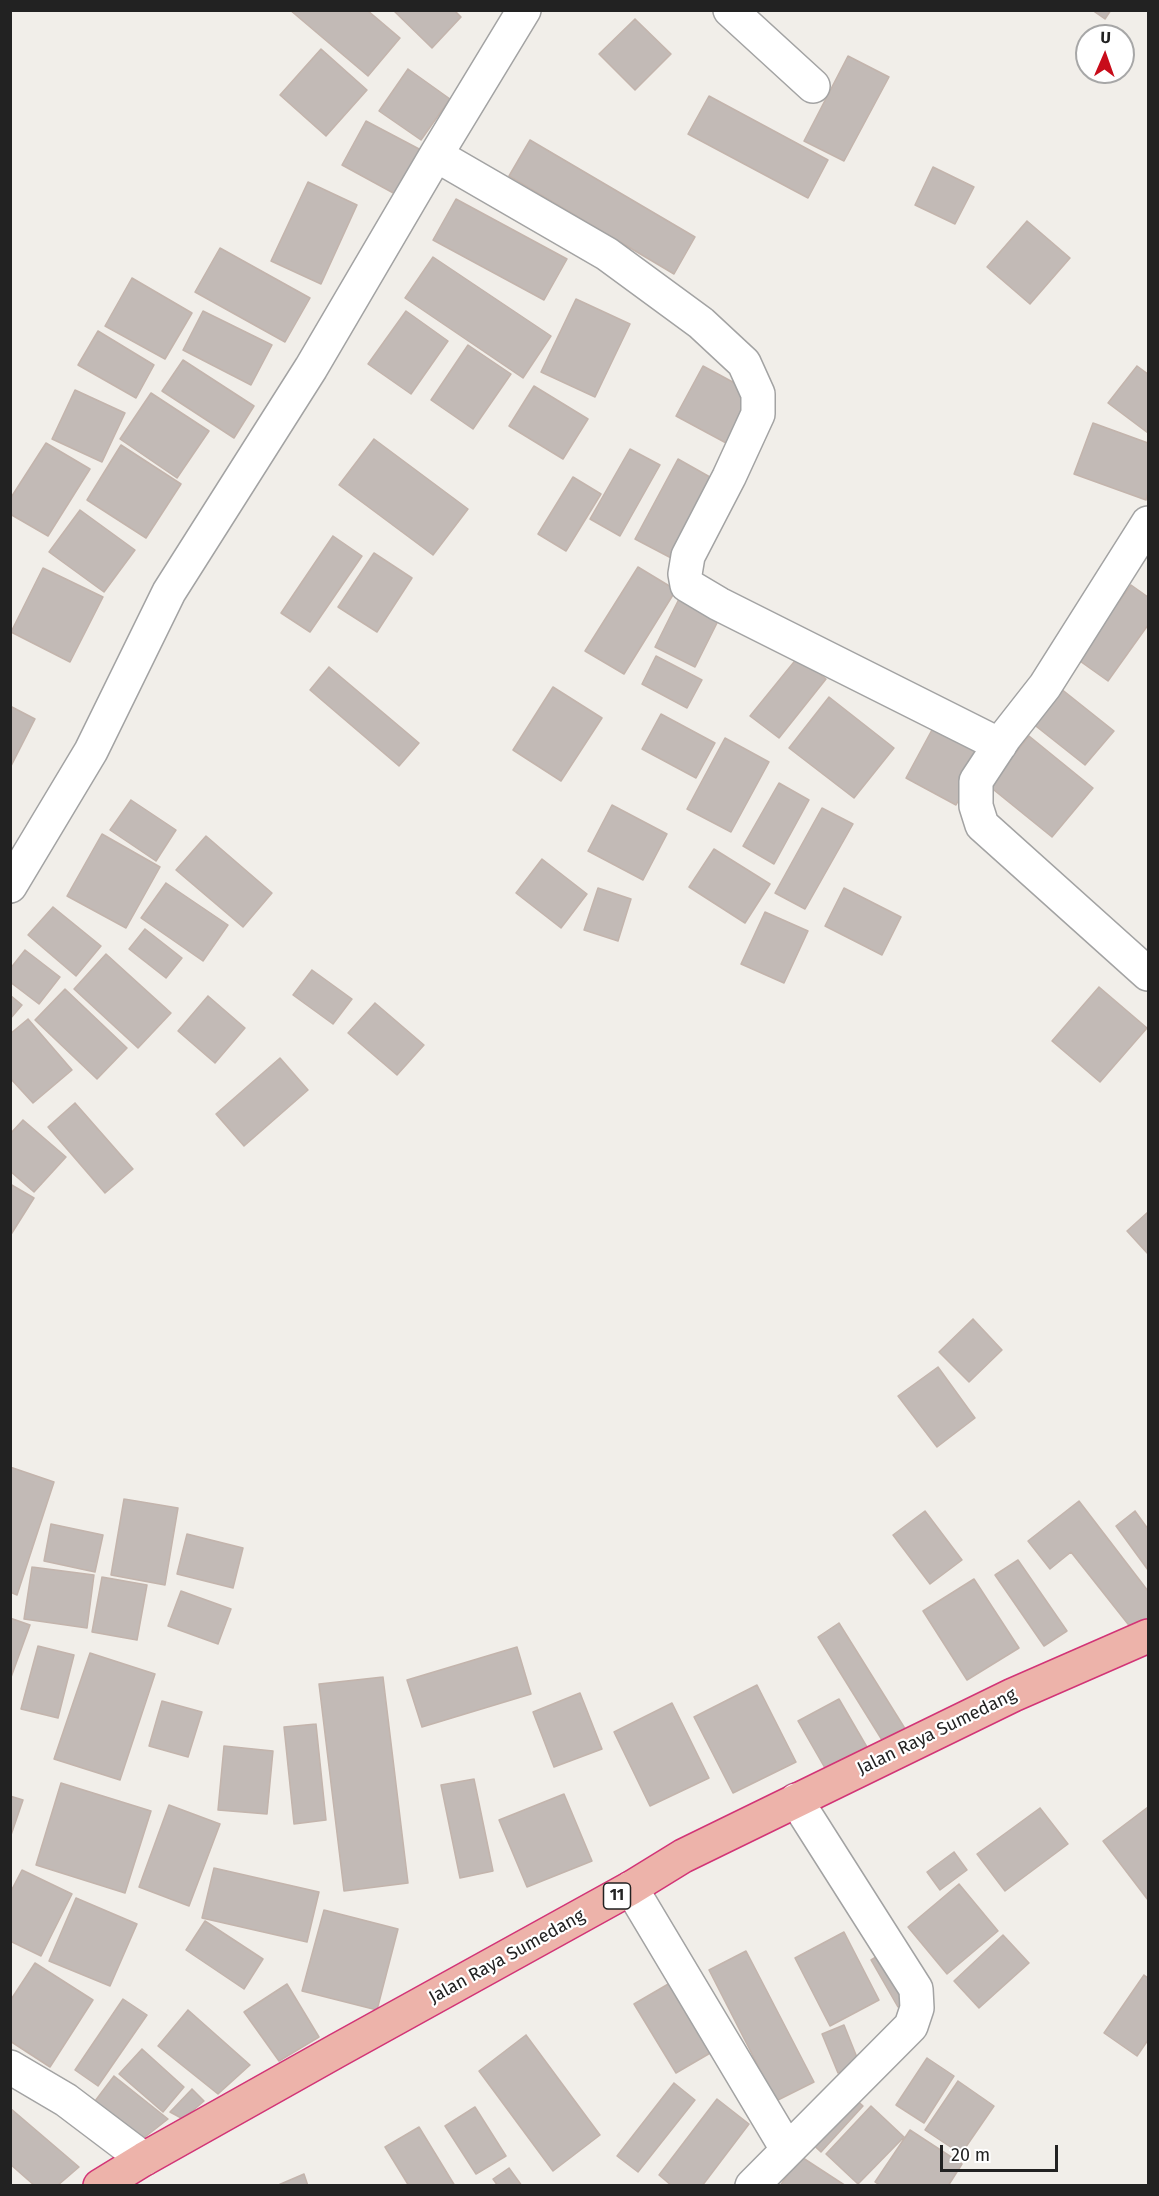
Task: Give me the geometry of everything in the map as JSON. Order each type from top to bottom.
[{"type":"highway","name":"Jalan Raya Sumedang","points":[[100,2186],[144,2159],[631,1888],[683,1856],[1013,1695],[1149,1636]]},
{"type":"street","points":[[10,886],[91,751],[169,592],[311,368],[524,10]]},
{"type":"street","points":[[730,10],[813,86]]},
{"type":"street","points":[[436,155],[607,254],[701,323],[744,363],[758,394],[758,414],[729,477],[688,556],[685,574],[687,585],[719,604],[999,745]]},
{"type":"street","points":[[1149,523],[1045,686],[999,745],[976,781],[976,806],[982,825],[1149,974]]},
{"type":"street","points":[[752,2186],[911,2026],[917,2008],[916,1989],[796,1800]]},
{"type":"street","points":[[631,1888],[787,2149]]},
{"type":"street","points":[[10,2067],[66,2100],[144,2159]]},
{"type":"building","points":[[290,10],[367,10],[400,38],[368,76]]},
{"type":"building","points":[[393,10],[454,10],[461,17],[432,48]]},
{"type":"building","points":[[1092,10],[1111,10],[1105,19]]},
{"type":"building","points":[[635,19],[671,54],[635,90],[599,54]]},
{"type":"building","points":[[321,49],[367,90],[326,136],[280,95]]},
{"type":"building","points":[[848,56],[889,77],[844,161],[804,141]]},
{"type":"building","points":[[408,69],[450,99],[421,140],[379,111]]},
{"type":"building","points":[[709,96],[828,160],[808,198],[688,134]]},
{"type":"building","points":[[366,121],[421,150],[397,195],[342,165]]},
{"type":"building","points":[[530,140],[695,237],[674,274],[509,176]]},
{"type":"building","points":[[933,167],[974,187],[955,224],[915,205]]},
{"type":"building","points":[[308,182],[357,205],[321,284],[271,261]]},
{"type":"building","points":[[456,199],[567,259],[544,300],[433,240]]},
{"type":"building","points":[[1027,221],[1070,258],[1030,304],[987,267]]},
{"type":"building","points":[[220,248],[310,298],[285,342],[195,292]]},
{"type":"building","points":[[433,257],[551,336],[523,378],[405,298]]},
{"type":"building","points":[[132,278],[192,313],[165,359],[105,326]]},
{"type":"building","points":[[576,299],[630,324],[595,397],[541,372]]},
{"type":"building","points":[[203,311],[272,345],[251,385],[183,350]]},
{"type":"building","points":[[406,311],[448,341],[411,394],[368,364]]},
{"type":"building","points":[[98,331],[154,365],[136,398],[78,365]]},
{"type":"building","points":[[468,345],[511,374],[473,429],[431,400]]},
{"type":"building","points":[[183,360],[254,406],[234,438],[162,391]]},
{"type":"building","points":[[703,366],[755,394],[728,444],[676,416]]},
{"type":"building","points":[[1137,366],[1148,374],[1148,433],[1108,403]]},
{"type":"building","points":[[534,386],[588,419],[563,459],[509,426]]},
{"type":"building","points":[[75,390],[125,413],[102,462],[52,439]]},
{"type":"building","points":[[151,393],[209,431],[177,478],[120,439]]},
{"type":"building","points":[[1093,423],[1148,443],[1146,500],[1074,474]]},
{"type":"building","points":[[374,439],[468,509],[433,555],[339,485]]},
{"type":"building","points":[[46,443],[90,469],[48,536],[10,514],[10,499]]},
{"type":"building","points":[[121,445],[181,484],[146,538],[87,500]]},
{"type":"building","points":[[630,449],[660,465],[620,536],[590,519]]},
{"type":"building","points":[[678,459],[717,481],[675,560],[635,539]]},
{"type":"building","points":[[573,477],[601,494],[566,551],[538,534]]},
{"type":"building","points":[[80,510],[135,550],[104,592],[49,552]]},
{"type":"building","points":[[333,536],[362,556],[310,632],[281,613]]},
{"type":"building","points":[[374,553],[412,578],[377,632],[338,607]]},
{"type":"building","points":[[638,567],[676,590],[624,674],[585,651]]},
{"type":"building","points":[[43,568],[103,597],[70,662],[11,632]]},
{"type":"building","points":[[1131,585],[1148,597],[1148,625],[1108,681],[1077,659]]},
{"type":"building","points":[[680,597],[720,617],[695,667],[655,647]]},
{"type":"building","points":[[656,656],[702,680],[687,708],[642,684]]},
{"type":"building","points":[[798,657],[826,679],[779,738],[750,716]]},
{"type":"building","points":[[329,667],[419,743],[399,766],[310,690]]},
{"type":"building","points":[[553,687],[602,718],[561,781],[513,750]]},
{"type":"building","points":[[1060,688],[1114,731],[1085,765],[1032,723]]},
{"type":"building","points":[[829,697],[894,748],[854,798],[789,748]]},
{"type":"building","points":[[10,706],[35,719],[10,768]]},
{"type":"building","points":[[661,714],[715,743],[696,778],[642,749]]},
{"type":"building","points":[[933,728],[983,755],[956,805],[906,778]]},
{"type":"building","points":[[1029,736],[1093,788],[1052,837],[989,786]]},
{"type":"building","points":[[725,738],[769,762],[731,832],[687,809]]},
{"type":"building","points":[[779,783],[809,800],[774,864],[743,846]]},
{"type":"building","points":[[131,800],[176,830],[156,861],[110,830]]},
{"type":"building","points":[[612,805],[667,834],[643,880],[588,851]]},
{"type":"building","points":[[822,808],[853,824],[805,909],[775,893]]},
{"type":"building","points":[[102,834],[160,867],[126,928],[67,896]]},
{"type":"building","points":[[206,836],[272,893],[243,927],[176,870]]},
{"type":"building","points":[[714,849],[770,884],[745,923],[689,887]]},
{"type":"building","points":[[542,859],[587,894],[561,928],[516,893]]},
{"type":"building","points":[[166,883],[228,925],[203,961],[141,918]]},
{"type":"building","points":[[598,888],[631,899],[618,941],[584,930]]},
{"type":"building","points":[[844,888],[901,917],[882,955],[825,926]]},
{"type":"building","points":[[53,907],[101,946],[76,976],[28,935]]},
{"type":"building","points":[[765,912],[808,931],[784,983],[741,964]]},
{"type":"building","points":[[145,929],[182,958],[166,978],[129,949]]},
{"type":"building","points":[[25,950],[60,977],[39,1004],[10,982],[10,969]]},
{"type":"building","points":[[106,954],[171,1013],[138,1048],[74,989]]},
{"type":"building","points":[[312,970],[352,999],[333,1024],[293,995]]},
{"type":"building","points":[[1099,987],[1147,1028],[1100,1082],[1052,1041]]},
{"type":"building","points":[[65,989],[127,1048],[97,1079],[35,1020]]},
{"type":"building","points":[[10,995],[22,1005],[10,1019]]},
{"type":"building","points":[[208,996],[245,1028],[215,1063],[178,1031]]},
{"type":"building","points":[[375,1003],[424,1045],[397,1075],[348,1033]]},
{"type":"building","points":[[28,1019],[72,1070],[33,1103],[10,1078],[10,1034]]},
{"type":"building","points":[[280,1058],[308,1090],[244,1146],[216,1114]]},
{"type":"building","points":[[75,1103],[133,1169],[105,1193],[48,1127]]},
{"type":"building","points":[[23,1120],[66,1157],[34,1192],[10,1171],[10,1134]]},
{"type":"building","points":[[10,1184],[34,1198],[10,1236]]},
{"type":"building","points":[[1148,1212],[1148,1254],[1127,1231]]},
{"type":"building","points":[[973,1319],[1002,1350],[969,1382],[939,1352]]},
{"type":"building","points":[[938,1367],[975,1418],[937,1447],[898,1396]]},
{"type":"building","points":[[10,1467],[54,1482],[17,1595],[10,1592]]},
{"type":"building","points":[[124,1499],[178,1508],[165,1585],[111,1575]]},
{"type":"building","points":[[1079,1501],[1148,1591],[1148,1639],[1143,1643],[1071,1552],[1050,1569],[1028,1541]]},
{"type":"building","points":[[925,1511],[962,1560],[930,1584],[893,1535]]},
{"type":"building","points":[[1135,1511],[1148,1529],[1148,1570],[1116,1526]]},
{"type":"building","points":[[51,1524],[103,1535],[95,1572],[44,1561]]},
{"type":"building","points":[[187,1534],[243,1548],[233,1588],[177,1574]]},
{"type":"building","points":[[1018,1560],[1067,1631],[1044,1646],[995,1575]]},
{"type":"building","points":[[32,1567],[94,1575],[87,1628],[24,1619]]},
{"type":"building","points":[[102,1577],[147,1585],[137,1640],[92,1632]]},
{"type":"building","points":[[974,1579],[1019,1648],[967,1680],[923,1611]]},
{"type":"building","points":[[181,1591],[231,1609],[218,1644],[168,1626]]},
{"type":"building","points":[[10,1618],[30,1625],[10,1680]]},
{"type":"building","points":[[839,1623],[909,1735],[887,1748],[818,1637]]},
{"type":"building","points":[[38,1646],[74,1655],[58,1718],[21,1709]]},
{"type":"building","points":[[517,1647],[531,1694],[422,1727],[407,1680]]},
{"type":"building","points":[[90,1653],[155,1674],[120,1780],[54,1759]]},
{"type":"building","points":[[383,1677],[408,1883],[344,1891],[319,1684]]},
{"type":"building","points":[[757,1685],[796,1762],[733,1793],[694,1717]]},
{"type":"building","points":[[580,1693],[602,1749],[554,1767],[533,1712]]},
{"type":"building","points":[[839,1699],[878,1766],[837,1789],[798,1721]]},
{"type":"building","points":[[162,1701],[202,1712],[188,1757],[149,1746]]},
{"type":"building","points":[[672,1703],[709,1778],[650,1806],[614,1732]]},
{"type":"building","points":[[316,1724],[326,1820],[294,1824],[284,1727]]},
{"type":"building","points":[[224,1746],[273,1751],[267,1814],[218,1810]]},
{"type":"building","points":[[474,1779],[493,1871],[460,1878],[441,1785]]},
{"type":"building","points":[[61,1783],[151,1811],[125,1893],[36,1865]]},
{"type":"building","points":[[564,1794],[592,1861],[527,1887],[499,1820]]},
{"type":"building","points":[[10,1796],[23,1800],[10,1838]]},
{"type":"building","points":[[169,1805],[220,1824],[189,1906],[139,1887]]},
{"type":"building","points":[[1148,1807],[1148,1900],[1103,1841]]},
{"type":"building","points":[[1040,1808],[1068,1844],[1005,1891],[977,1854]]},
{"type":"building","points":[[954,1852],[967,1870],[940,1890],[927,1872]]},
{"type":"building","points":[[214,1868],[319,1892],[307,1942],[202,1918]]},
{"type":"building","points":[[22,1870],[72,1894],[41,1956],[10,1941],[10,1893]]},
{"type":"building","points":[[959,1884],[998,1931],[947,1974],[908,1927]]},
{"type":"building","points":[[76,1898],[137,1924],[110,1986],[49,1961]]},
{"type":"building","points":[[324,1910],[398,1929],[377,2010],[302,1991]]},
{"type":"building","points":[[205,1921],[263,1959],[244,1989],[186,1950]]},
{"type":"building","points":[[844,1932],[879,2000],[830,2026],[795,1958]]},
{"type":"building","points":[[1003,1935],[1029,1963],[979,2008],[954,1981]]},
{"type":"building","points":[[746,1951],[814,2082],[776,2101],[709,1970]]},
{"type":"building","points":[[886,1951],[914,1999],[898,2007],[871,1960]]},
{"type":"building","points":[[35,1963],[93,2000],[50,2067],[10,2041],[10,2001]]},
{"type":"building","points":[[1144,1975],[1148,1978],[1148,2040],[1137,2056],[1104,2033]]},
{"type":"building","points":[[670,1983],[712,2052],[676,2073],[634,2004]]},
{"type":"building","points":[[287,1984],[319,2037],[279,2061],[244,2012]]},
{"type":"building","points":[[123,1999],[147,2015],[98,2086],[75,2070]]},
{"type":"building","points":[[188,2010],[250,2065],[218,2094],[158,2046]]},
{"type":"building","points":[[844,2025],[860,2065],[838,2073],[822,2034]]},
{"type":"building","points":[[526,2035],[600,2135],[553,2171],[479,2071]]},
{"type":"building","points":[[142,2049],[184,2087],[163,2112],[119,2074]]},
{"type":"building","points":[[927,2058],[954,2076],[924,2123],[896,2105]]},
{"type":"building","points":[[114,2076],[168,2119],[136,2144],[89,2109]]},
{"type":"building","points":[[958,2081],[994,2106],[961,2154],[925,2130]]},
{"type":"building","points":[[674,2083],[695,2100],[638,2172],[617,2156]]},
{"type":"building","points":[[192,2089],[204,2101],[183,2119],[170,2112]]},
{"type":"building","points":[[849,2093],[863,2106],[821,2152],[806,2138]]},
{"type":"building","points":[[717,2099],[749,2124],[702,2186],[672,2186],[659,2175]]},
{"type":"building","points":[[871,2106],[904,2137],[858,2184],[826,2154]]},
{"type":"building","points":[[475,2107],[506,2156],[476,2174],[445,2126]]},
{"type":"building","points":[[10,2108],[79,2167],[57,2186],[35,2186],[10,2164]]},
{"type":"building","points":[[419,2127],[455,2186],[409,2186],[385,2147]]},
{"type":"building","points":[[910,2130],[962,2164],[948,2186],[881,2186],[875,2182]]},
{"type":"building","points":[[800,2156],[846,2186],[780,2186]]},
{"type":"building","points":[[509,2168],[522,2186],[498,2186],[493,2179]]},
{"type":"building","points":[[304,2174],[308,2186],[276,2186]]}]
